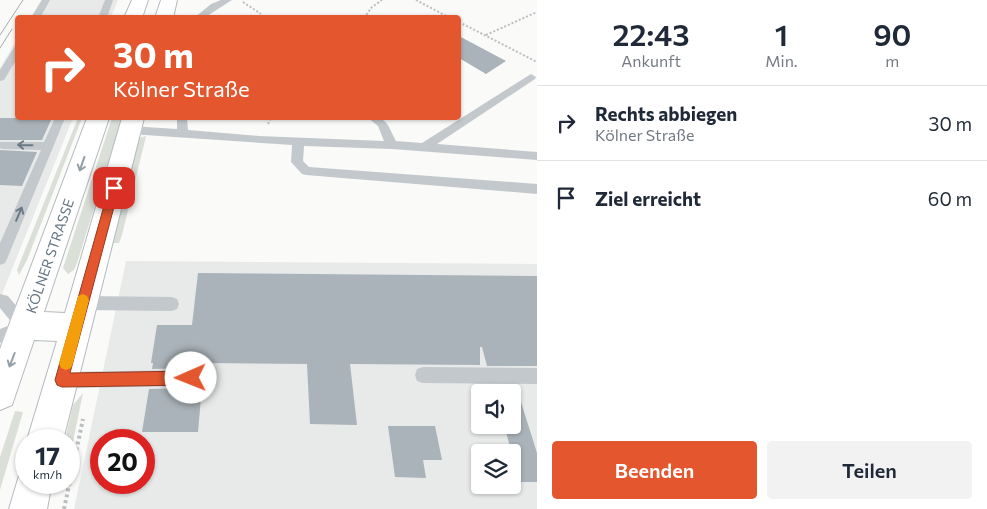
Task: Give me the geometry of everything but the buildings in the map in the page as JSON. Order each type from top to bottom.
[{"type":"main road","points":[[135,15],[140,0]]},
{"type":"main road","points":[[165,15],[169,0]]},
{"type":"main road","name":"KÖLNER STRASSE","points":[[0,393],[13,331],[97,120]]},
{"type":"main road","points":[[49,429],[132,124]]},
{"type":"main road","points":[[13,331],[79,315]]},
{"type":"main road","points":[[28,509],[31,494]]},
{"type":"lane","points":[[37,15],[46,0]]},
{"type":"lane","points":[[103,15],[109,0]]},
{"type":"lane","points":[[202,15],[214,6],[228,0]]},
{"type":"lane","points":[[0,78],[15,54]]},
{"type":"lane","points":[[425,147],[530,77]]},
{"type":"lane","points":[[0,259],[59,120]]},
{"type":"lane","points":[[182,120],[183,133]]},
{"type":"lane","points":[[377,120],[382,124],[392,145]]},
{"type":"lane","points":[[132,124],[183,133],[298,142],[425,147],[537,156]]},
{"type":"lane","points":[[298,142],[297,162],[306,171],[537,189]]},
{"type":"lane","points":[[2,145],[48,146]]},
{"type":"lane","points":[[0,300],[3,301],[13,331]]},
{"type":"lane","points":[[79,315],[172,304]]},
{"type":"lane","points":[[422,374],[537,376]]},
{"type":"lane","points":[[62,380],[191,378]]},
{"type":"path","points":[[241,0],[261,14]]},
{"type":"path","points":[[366,15],[372,7],[382,0]]},
{"type":"path","points":[[416,0],[444,15]]},
{"type":"path","points":[[485,36],[537,12]]},
{"type":"path","points":[[461,23],[537,62]]},
{"type":"shaded area","points":[[41,0],[118,0],[112,15],[32,15]]},
{"type":"shaded area","points":[[15,42],[15,120],[72,120],[0,299],[0,68]]},
{"type":"shaded area","points":[[77,120],[81,120],[27,260],[19,275],[17,270]]},
{"type":"shaded area","points":[[111,120],[121,120],[77,263],[74,270],[68,274],[63,268]]},
{"type":"shaded area","points":[[146,136],[122,235],[119,243],[111,243],[139,138]]},
{"type":"shaded area","points":[[126,261],[537,264],[537,509],[74,509],[77,494],[80,494],[80,480],[90,433],[90,494],[155,494],[155,429],[91,429]]},
{"type":"shaded area","points":[[83,393],[76,429],[68,429],[73,405]]},
{"type":"shaded area","points":[[15,411],[23,412],[18,429],[15,429],[15,439],[0,490],[0,457]]},
{"type":"tram line","points":[[0,35],[23,0]]},
{"type":"tram line","points":[[0,48],[12,29]]},
{"type":"slow traffic","points":[[66,363],[83,300]]},
{"type":"route","points":[[114,188],[62,380],[191,378]]}]
